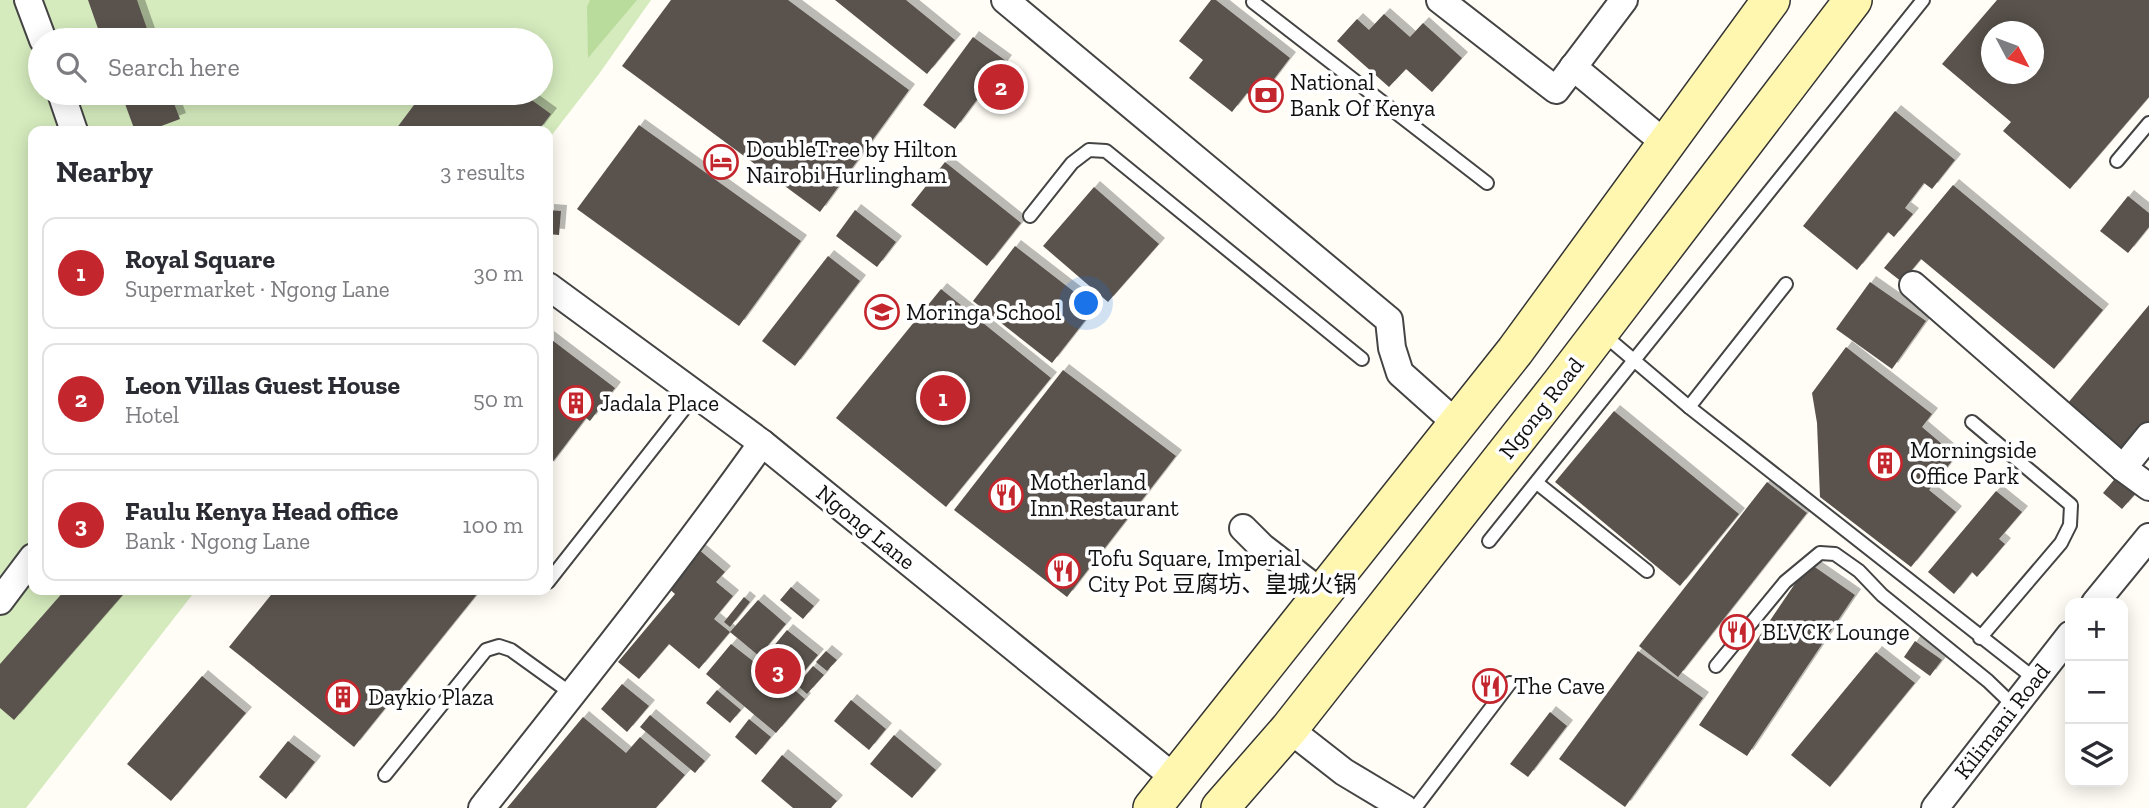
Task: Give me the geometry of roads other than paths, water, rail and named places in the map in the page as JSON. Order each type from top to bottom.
[{"type":"main road","points":[[1152,808],[1515,351],[1772,0]]},
{"type":"main road","name":"Ngong Road","points":[[1220,808],[1289,729],[1600,332],[1853,0]]},
{"type":"main road","points":[[1215,730],[1258,764]]},
{"type":"street","points":[[29,0],[39,28]]},
{"type":"street","points":[[1005,0],[1389,320],[1392,348],[1400,373],[1457,424]]},
{"type":"street","points":[[1440,0],[1556,90],[1624,0]]},
{"type":"street","points":[[1573,67],[1666,144]]},
{"type":"street","points":[[65,105],[72,126]]},
{"type":"street","points":[[1913,285],[2149,487]]},
{"type":"street","name":"Ngong Lane","points":[[553,290],[762,443],[1176,779]]},
{"type":"street","points":[[2123,467],[2149,436]]},
{"type":"street","points":[[482,808],[691,542],[762,443]]},
{"type":"street","points":[[1243,528],[1262,547],[1323,594]]},
{"type":"street","points":[[2099,598],[2149,537]]},
{"type":"street","points":[[0,601],[28,564]]},
{"type":"street","name":"Kilimani Road","points":[[1935,808],[2065,641]]},
{"type":"street","points":[[1289,729],[1344,772],[1404,808]]},
{"type":"lane","points":[[1489,541],[1923,0]]},
{"type":"lane","points":[[1253,2],[1487,183]]},
{"type":"lane","points":[[2117,161],[2149,123]]},
{"type":"lane","points":[[1030,216],[1072,163],[1089,150],[1106,151],[1362,359]]},
{"type":"lane","points":[[1689,407],[1786,284]]},
{"type":"lane","points":[[1600,332],[1689,407],[2035,679]]},
{"type":"lane","points":[[553,576],[695,395]]},
{"type":"lane","points":[[1972,422],[2071,505],[2070,525],[2062,543],[1980,638]]},
{"type":"lane","points":[[1536,483],[1647,571]]},
{"type":"lane","points":[[1716,666],[1785,582],[1820,553],[1835,554],[1859,571],[1882,595],[1988,681],[2013,705]]},
{"type":"lane","points":[[384,775],[486,650],[499,646],[511,650],[572,694]]},
{"type":"lane","points":[[1415,808],[1510,683]]},
{"type":"place","name":"Leon Villas Guest House","points":[[1001,87]]},
{"type":"place","name":"National Bank Of Kenya","points":[[1266,95]]},
{"type":"place","name":"DoubleTree by Hilton Nairobi Hurlingham","points":[[721,162]]},
{"type":"place","name":"Moringa School","points":[[882,312]]},
{"type":"place","name":"Royal Square","points":[[943,398]]},
{"type":"place","name":"Jadala Place","points":[[576,403]]},
{"type":"place","name":"Morningside Office Park","points":[[1885,463]]},
{"type":"place","name":"Motherland Inn Restaurant","points":[[1006,495]]},
{"type":"place","name":"Tofu Square, Imperial City Pot 豆腐坊、皇城火锅","points":[[1063,571]]},
{"type":"place","name":"BLVCK Lounge","points":[[1737,632]]},
{"type":"place","name":"Faulu Kenya Head office","points":[[778,671]]},
{"type":"place","name":"The Cave","points":[[1490,686]]},
{"type":"place","name":"Daykio Plaza","points":[[343,697]]}]
